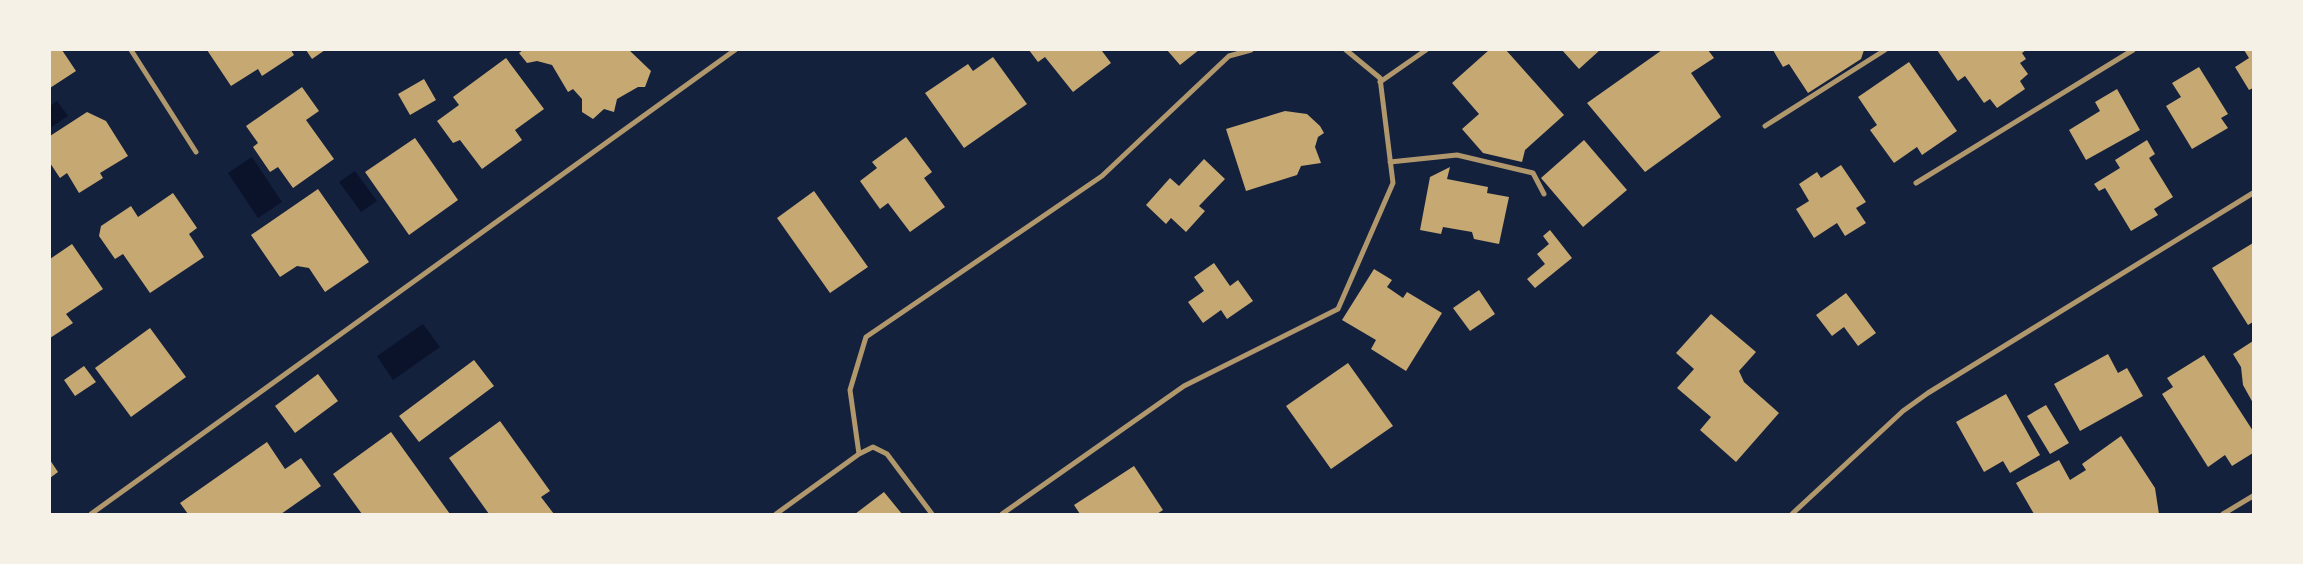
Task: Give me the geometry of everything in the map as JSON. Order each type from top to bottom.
[{"type":"street","points":[[131,50],[196,152]]},
{"type":"street","points":[[91,514],[735,50]]},
{"type":"street","points":[[859,454],[850,390],[866,337],[1102,176],[1229,56],[1251,50]]},
{"type":"street","points":[[1002,514],[1184,386],[1338,310],[1393,183],[1380,78],[1346,50]]},
{"type":"street","points":[[1380,82],[1426,50]]},
{"type":"street","points":[[1765,126],[1885,50]]},
{"type":"street","points":[[1916,183],[2132,50]]},
{"type":"street","points":[[1390,162],[1457,155],[1533,174],[1544,194]]},
{"type":"street","points":[[1792,514],[1904,411],[1928,392],[2253,193]]},
{"type":"street","points":[[776,514],[859,454],[873,447],[887,454],[932,514]]},
{"type":"street","points":[[2224,514],[2253,496]]},
{"type":"water","points":[[57,101],[68,116],[50,128],[50,106]]},
{"type":"water","points":[[252,157],[282,202],[258,218],[228,173]]},
{"type":"water","points":[[355,171],[377,201],[361,212],[339,182]]},
{"type":"water","points":[[423,324],[440,347],[393,380],[377,356]]},
{"type":"building","points":[[50,50],[62,50],[76,71],[50,88]]},
{"type":"building","points":[[207,50],[291,50],[294,55],[262,76],[258,69],[231,86]]},
{"type":"building","points":[[306,50],[325,50],[312,59]]},
{"type":"building","points":[[523,50],[629,50],[651,71],[645,87],[638,87],[617,99],[614,112],[604,109],[593,119],[582,112],[582,99],[573,89],[568,92],[552,65],[537,61],[527,63],[519,53]]},
{"type":"building","points":[[1029,50],[1104,50],[1102,51],[1111,63],[1073,92],[1045,57],[1038,62]]},
{"type":"building","points":[[1167,50],[1199,50],[1180,65]]},
{"type":"building","points":[[1489,50],[1506,50],[1564,115],[1525,150],[1522,162],[1483,153],[1462,129],[1479,114],[1452,83]]},
{"type":"building","points":[[1562,50],[1600,50],[1579,69]]},
{"type":"building","points":[[1662,50],[1708,50],[1714,58],[1691,73],[1721,117],[1645,172],[1587,103]]},
{"type":"building","points":[[1773,50],[1864,50],[1861,59],[1808,93],[1789,64],[1783,67]]},
{"type":"building","points":[[1937,50],[2026,50],[2022,53],[2026,59],[2020,63],[2028,74],[2020,81],[2025,89],[1997,108],[1990,99],[1984,103],[1965,76],[1958,81]]},
{"type":"building","points":[[2244,50],[2253,50],[2253,88],[2249,90],[2235,67],[2249,58]]},
{"type":"building","points":[[993,57],[1027,104],[964,148],[925,93],[968,64],[973,71]]},
{"type":"building","points":[[506,58],[544,109],[515,130],[522,140],[482,169],[460,140],[453,143],[437,121],[459,105],[453,97]]},
{"type":"building","points":[[1909,62],[1957,131],[1922,155],[1917,147],[1894,163],[1870,130],[1877,125],[1858,97]]},
{"type":"building","points":[[2199,67],[2228,114],[2221,118],[2228,128],[2192,149],[2166,106],[2181,97],[2172,83]]},
{"type":"building","points":[[424,79],[436,100],[410,115],[398,94]]},
{"type":"building","points":[[302,87],[319,111],[306,120],[334,159],[293,188],[278,167],[270,172],[253,147],[258,143],[246,126]]},
{"type":"building","points":[[2117,89],[2140,130],[2086,160],[2069,130],[2100,111],[2095,102]]},
{"type":"building","points":[[1285,111],[1307,114],[1320,126],[1324,133],[1318,137],[1315,147],[1321,163],[1301,166],[1297,175],[1246,191],[1226,129]]},
{"type":"building","points":[[87,112],[106,121],[128,156],[100,173],[103,178],[79,193],[67,173],[60,178],[50,163],[50,136]]},
{"type":"building","points":[[906,137],[932,172],[924,178],[945,207],[910,232],[888,203],[880,209],[860,181],[877,168],[872,162]]},
{"type":"building","points":[[415,138],[458,200],[409,235],[365,172]]},
{"type":"building","points":[[1584,140],[1627,190],[1583,227],[1541,178]]},
{"type":"building","points":[[2147,140],[2155,154],[2149,158],[2173,197],[2154,209],[2158,215],[2131,231],[2105,188],[2099,191],[2094,184],[2120,168],[2115,160]]},
{"type":"building","points":[[1204,159],[1225,179],[1199,206],[1205,211],[1186,232],[1171,218],[1166,224],[1146,205],[1170,178],[1179,186]]},
{"type":"building","points":[[1841,165],[1866,202],[1856,208],[1866,223],[1845,236],[1837,223],[1814,238],[1796,209],[1809,201],[1799,184],[1817,172],[1821,178]]},
{"type":"building","points":[[1450,167],[1447,179],[1488,187],[1487,193],[1509,197],[1499,244],[1474,239],[1472,232],[1443,227],[1441,234],[1420,230],[1430,177]]},
{"type":"building","points":[[318,189],[369,262],[325,292],[309,268],[297,266],[280,277],[251,235]]},
{"type":"building","points":[[814,191],[868,267],[830,293],[777,218]]},
{"type":"building","points":[[173,193],[197,228],[189,234],[204,257],[150,293],[123,254],[115,259],[99,236],[101,226],[131,206],[138,217]]},
{"type":"building","points":[[1550,230],[1572,258],[1535,288],[1527,279],[1545,264],[1537,254],[1549,244],[1543,236]]},
{"type":"building","points":[[2253,243],[2253,322],[2248,325],[2212,268]]},
{"type":"building","points":[[72,244],[103,289],[66,314],[73,323],[50,338],[50,259]]},
{"type":"building","points":[[1214,263],[1230,286],[1238,280],[1253,301],[1227,319],[1221,310],[1203,323],[1188,302],[1204,291],[1194,277]]},
{"type":"building","points":[[1374,269],[1392,280],[1387,287],[1403,298],[1407,292],[1442,313],[1406,371],[1371,349],[1376,340],[1342,320]]},
{"type":"building","points":[[1479,290],[1495,314],[1470,331],[1453,308]]},
{"type":"building","points":[[1846,293],[1876,333],[1858,346],[1844,327],[1832,336],[1816,315]]},
{"type":"building","points":[[1711,314],[1756,352],[1739,371],[1744,382],[1779,413],[1736,462],[1700,430],[1711,417],[1677,388],[1694,369],[1676,353]]},
{"type":"building","points":[[150,328],[186,377],[131,417],[95,368]]},
{"type":"building","points":[[2253,341],[2253,403],[2243,385],[2241,367],[2233,354]]},
{"type":"building","points":[[2108,354],[2118,373],[2127,368],[2143,396],[2080,431],[2054,384]]},
{"type":"building","points":[[2204,355],[2253,431],[2253,453],[2232,466],[2225,455],[2208,467],[2162,394],[2173,387],[2167,378]]},
{"type":"building","points":[[474,360],[494,386],[419,442],[399,416]]},
{"type":"building","points":[[1348,363],[1393,426],[1331,469],[1286,406]]},
{"type":"building","points":[[84,366],[96,382],[75,396],[64,380]]},
{"type":"building","points":[[318,374],[338,401],[295,433],[275,406]]},
{"type":"building","points":[[2006,394],[2040,455],[2010,473],[2003,461],[1984,472],[1956,422]]},
{"type":"building","points":[[2046,405],[2069,443],[2050,454],[2027,416]]},
{"type":"building","points":[[500,421],[550,491],[541,497],[554,514],[489,514],[449,458]]},
{"type":"building","points":[[391,432],[450,514],[362,514],[333,474]]},
{"type":"building","points":[[2121,436],[2155,488],[2159,514],[2034,514],[2016,483],[2059,460],[2070,480],[2086,470],[2082,464]]},
{"type":"building","points":[[267,442],[285,469],[301,458],[321,486],[281,514],[188,514],[180,503]]},
{"type":"building","points":[[50,460],[58,472],[50,478]]},
{"type":"building","points":[[1134,466],[1163,510],[1157,514],[1080,514],[1074,505]]},
{"type":"building","points":[[884,492],[902,514],[855,514]]}]
